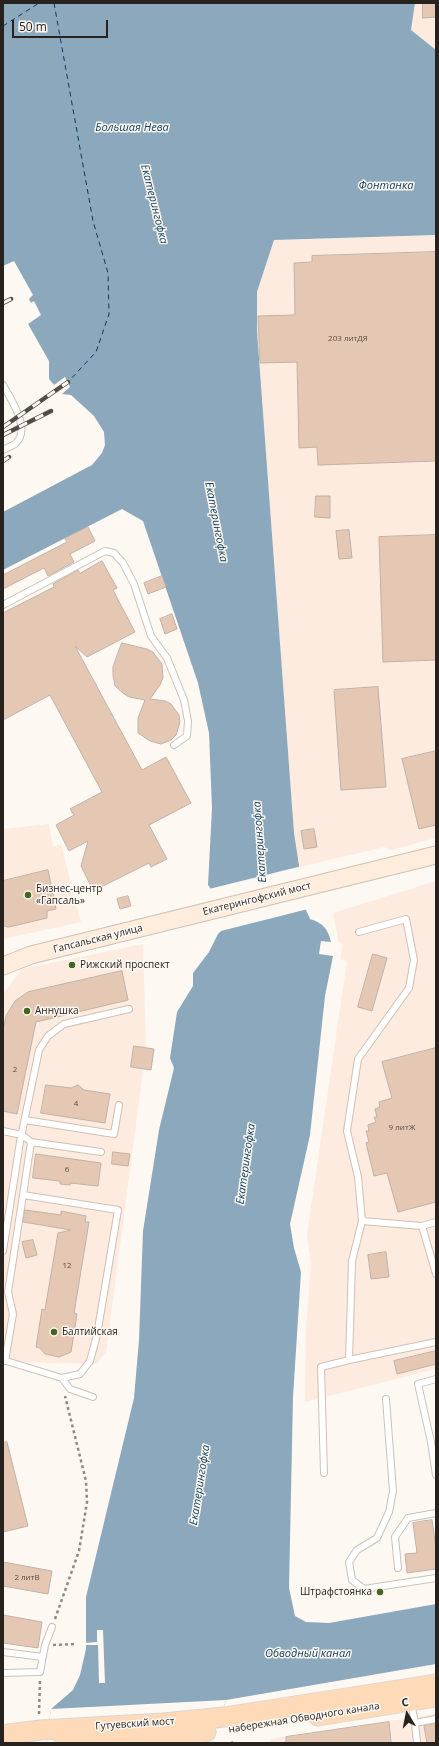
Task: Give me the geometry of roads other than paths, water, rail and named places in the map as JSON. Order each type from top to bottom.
[{"type":"main road","name":"набережная Обводного канала","points":[[227,1733],[436,1684]]},
{"type":"main road","name":"набережная Обводного канала","points":[[227,1733],[436,1697]]},
{"type":"main road","name":"Гутуевский мост","points":[[6,1737],[43,1722],[163,1723],[227,1733]]},
{"type":"main road","name":"Гутуевский мост","points":[[64,1743],[227,1733]]},
{"type":"street","name":"Екатерингофский мост","points":[[195,915],[436,855]]},
{"type":"street","name":"Гапсальская улица","points":[[3,966],[32,955],[195,915]]},
{"type":"lane","points":[[3,385],[19,416],[21,426],[21,435],[15,444],[3,450]]},
{"type":"lane","points":[[3,605],[106,551],[114,552],[123,563],[134,584],[151,636],[166,658],[184,700],[188,721],[187,736],[174,745]]},
{"type":"lane","points":[[348,1360],[352,1261],[362,1220],[358,1177],[347,1131],[358,1059],[409,988],[414,960],[406,919],[359,932]]},
{"type":"lane","points":[[3,1251],[22,1135],[39,1050],[48,1036],[64,1024],[129,1009]]},
{"type":"lane","points":[[25,1120],[114,1134],[119,1105]]},
{"type":"lane","points":[[3,1131],[22,1135],[31,1142],[101,1152]]},
{"type":"lane","points":[[23,1195],[118,1210],[98,1335],[90,1361],[80,1374],[62,1378],[4,1360],[13,1314],[8,1292],[31,1142]]},
{"type":"lane","points":[[362,1220],[422,1226],[436,1222]]},
{"type":"lane","points":[[422,1226],[436,1274]]},
{"type":"lane","points":[[324,1473],[321,1367],[436,1342]]},
{"type":"lane","points":[[62,1378],[70,1389],[93,1397]]},
{"type":"lane","points":[[436,1379],[418,1384],[431,1442],[436,1475]]},
{"type":"lane","points":[[386,1399],[393,1491],[389,1512],[377,1538],[357,1550],[349,1562],[352,1580],[364,1590],[436,1578]]},
{"type":"lane","points":[[398,1568],[395,1537],[408,1518],[436,1513]]},
{"type":"lane","points":[[3,1673],[40,1672],[52,1627]]},
{"type":"lane","points":[[3,1652],[43,1657]]},
{"type":"lane","points":[[411,1701],[417,1743]]},
{"type":"lane","points":[[415,1723],[436,1719]]},
{"type":"water","points":[[3,3],[415,3],[411,30],[436,50],[436,235],[274,240],[257,292],[257,331],[294,833],[306,910],[310,919],[318,922],[324,927],[331,942],[321,941],[319,954],[333,956],[325,996],[310,1135],[290,1224],[294,1248],[301,1272],[293,1397],[289,1588],[295,1616],[306,1622],[329,1623],[436,1604],[436,1664],[226,1700],[213,1743],[46,1743],[51,1709],[73,1690],[80,1675],[86,1649],[86,1597],[134,1398],[139,1340],[143,1231],[159,1130],[174,1068],[170,1058],[177,1012],[193,986],[193,973],[209,952],[221,931],[211,889],[208,885],[212,808],[209,733],[198,683],[143,521],[122,509],[3,570],[3,512],[92,465],[102,453],[105,445],[104,432],[94,416],[71,395],[62,394],[70,387],[65,377],[54,385],[49,379],[49,361],[28,324],[41,315],[34,301],[31,303],[29,299],[33,295],[14,261],[3,266]]},
{"type":"railway","points":[[3,303],[11,299]]},
{"type":"railway","points":[[3,427],[68,382]]},
{"type":"railway","points":[[3,435],[51,411]]},
{"type":"railway","points":[[3,461],[9,457]]},
{"type":"place","name":"Бизнес-центр «Гапсаль»","points":[[28,895]]},
{"type":"place","name":"Рижский проспект","points":[[72,965]]},
{"type":"place","name":"Аннушка","points":[[27,1011]]},
{"type":"place","name":"Балтийская","points":[[54,1332]]},
{"type":"place","name":"Штрафстоянка","points":[[380,1592]]},
{"type":"water label","name":"Большая Нева","points":[[132,128]]},
{"type":"water label","name":"Фонтанка","points":[[386,186]]},
{"type":"water label","name":"Екатерингофка","points":[[154,204]]},
{"type":"water label","name":"Екатерингофка","points":[[216,522]]},
{"type":"water label","name":"Екатерингофка","points":[[260,842]]},
{"type":"water label","name":"Екатерингофка","points":[[246,1164]]},
{"type":"water label","name":"Екатерингофка","points":[[200,1485]]},
{"type":"water label","name":"Обводный канал","points":[[308,1654]]}]
